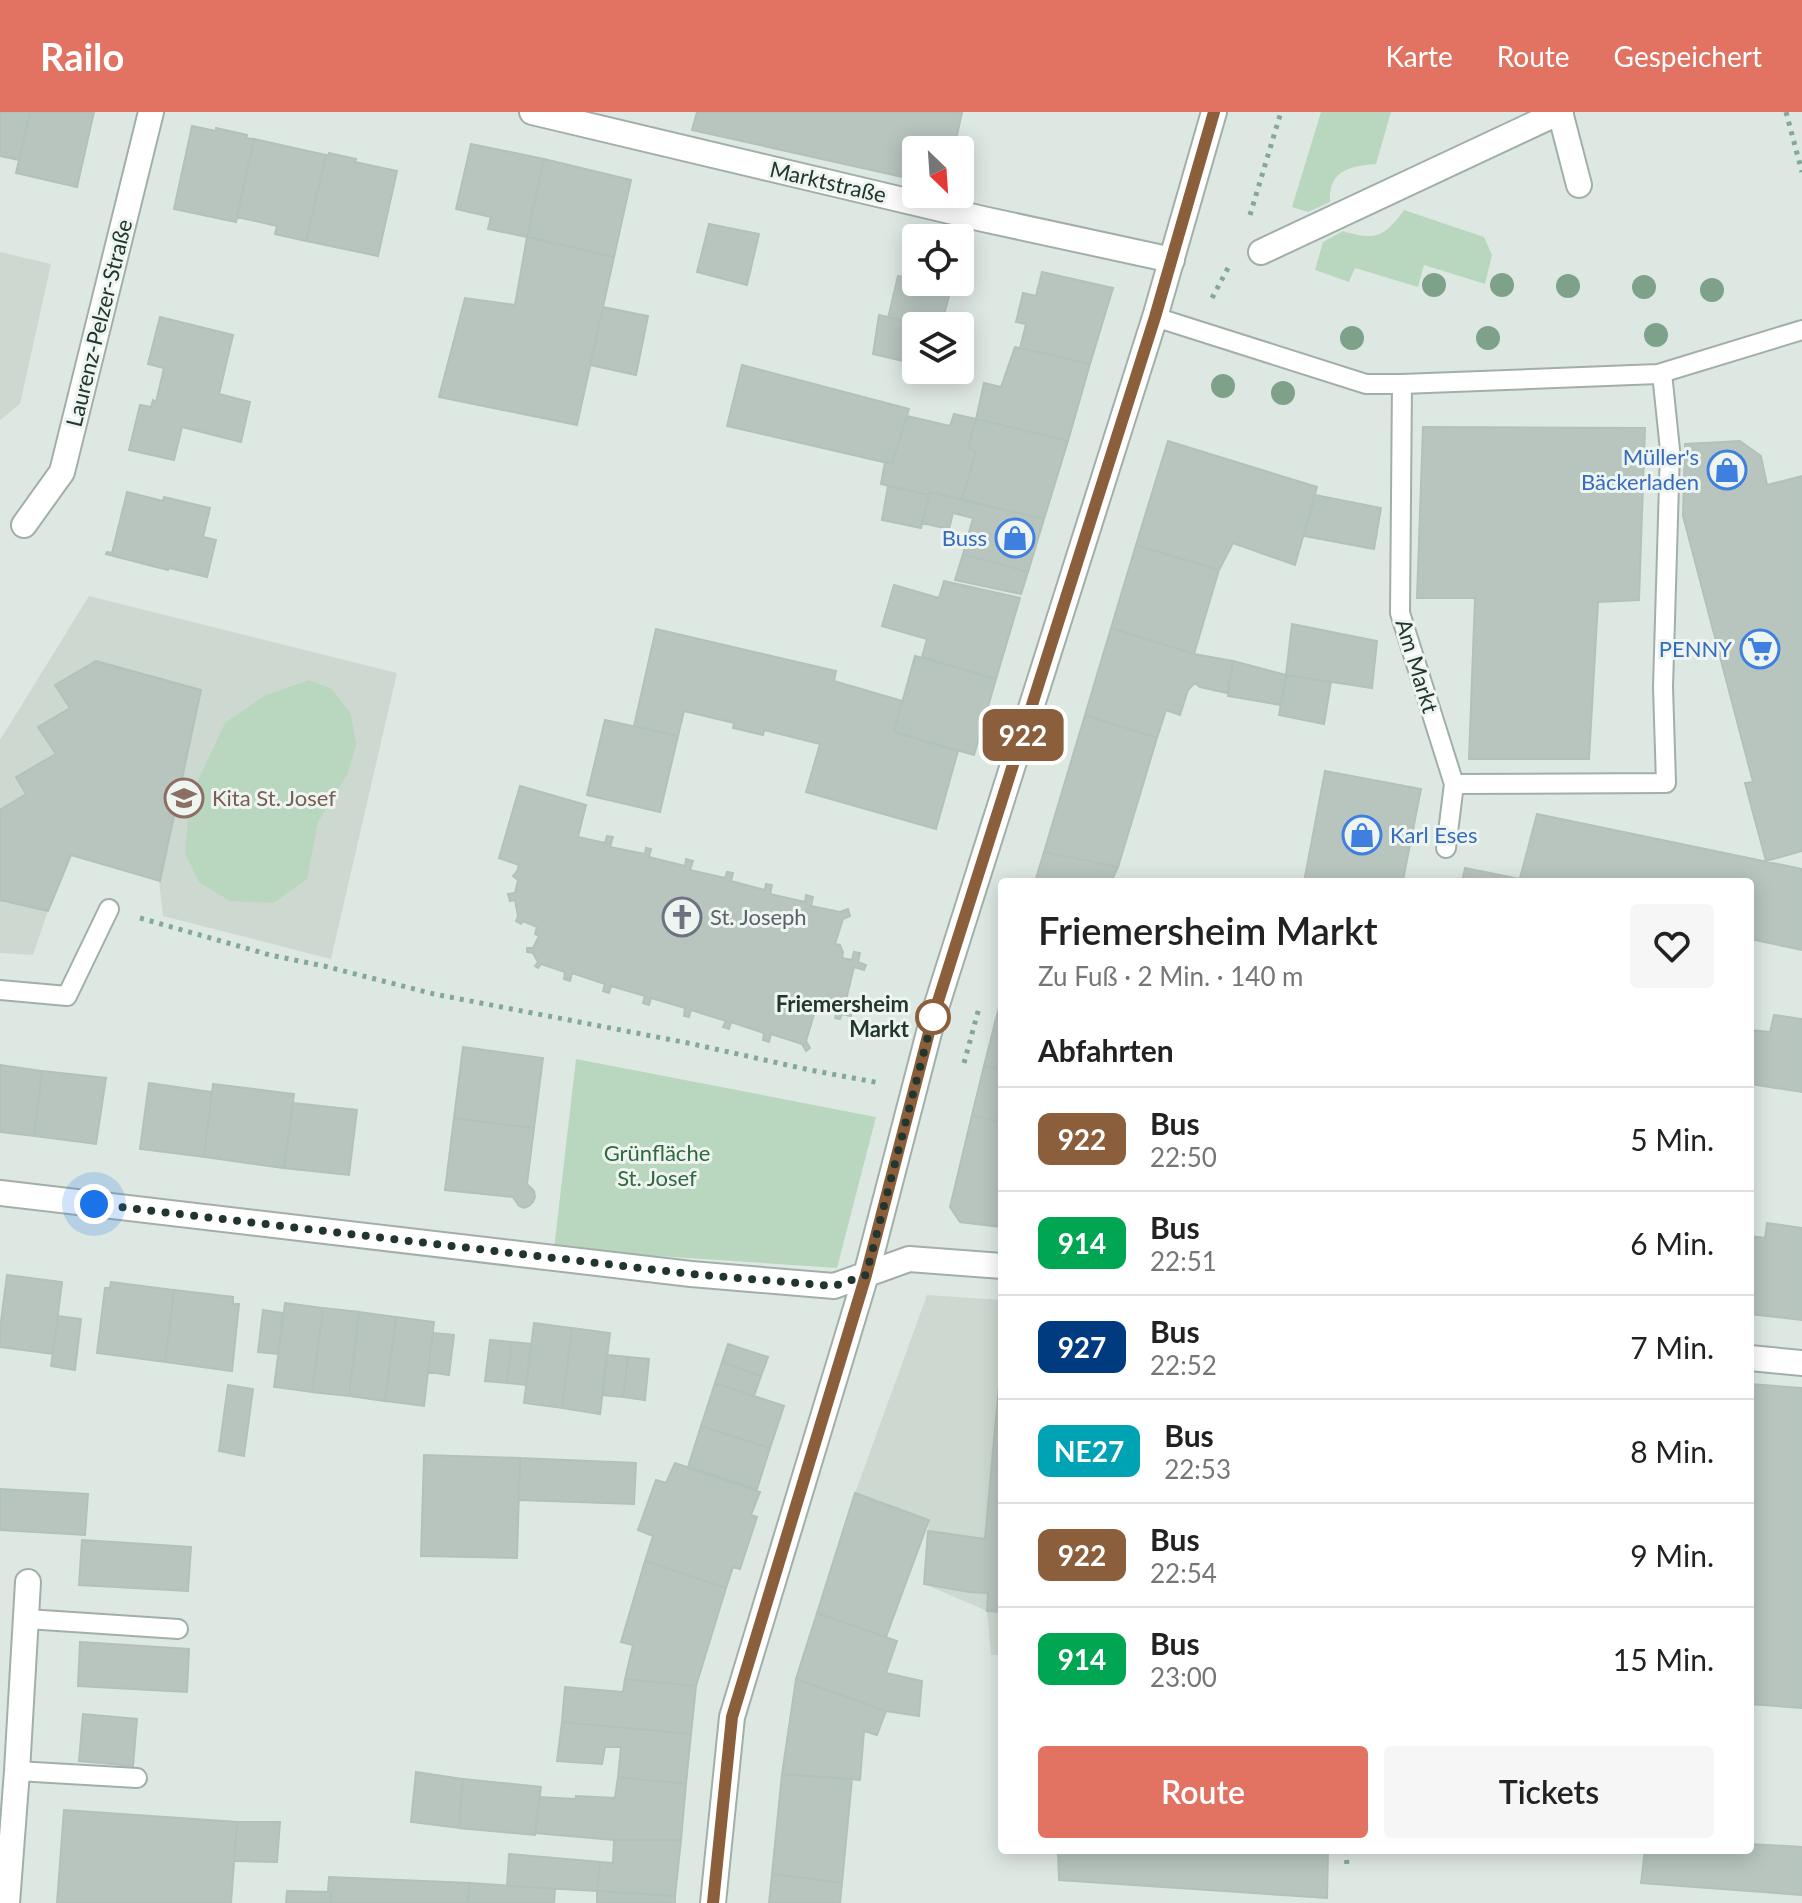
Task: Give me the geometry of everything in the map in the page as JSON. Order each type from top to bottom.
[{"type":"street","name":"Laurenz-Pelzer-Straße","points":[[24,525],[62,472],[151,112]]},
{"type":"street","name":"Marktstraße","points":[[532,112],[983,219],[1172,260]]},
{"type":"street","points":[[713,1903],[732,1717],[866,1275],[933,1017],[1155,317],[1214,112]]},
{"type":"street","points":[[1261,252],[1560,113],[1579,185]]},
{"type":"street","points":[[0,1193],[691,1274],[834,1286],[909,1259],[998,1266]]},
{"type":"street","points":[[1754,1358],[1802,1363]]},
{"type":"street","points":[[7,1903],[28,1582]]},
{"type":"lane","points":[[1155,317],[1366,384],[1662,373],[1802,330]]},
{"type":"lane","points":[[1454,784],[1666,783],[1663,687],[1670,450],[1662,373]]},
{"type":"lane","name":"Am Markt","points":[[1402,384],[1400,613],[1454,784],[1446,848]]},
{"type":"lane","points":[[0,990],[67,996],[109,909]]},
{"type":"lane","points":[[27,1619],[178,1629]]},
{"type":"lane","points":[[17,1771],[137,1778]]},
{"type":"path","points":[[1786,112],[1802,172]]},
{"type":"path","points":[[109,909],[270,955],[434,994],[914,1089]]},
{"type":"path","points":[[1346,1854],[1347,1867]]},
{"type":"shaded area","points":[[0,252],[51,264],[20,404],[0,420]]},
{"type":"shaded area","name":"Kita St. Josef","points":[[89,596],[397,673],[331,959],[163,916],[159,881],[72,855],[33,955],[0,953],[0,740]]},
{"type":"shaded area","points":[[927,1295],[998,1300],[998,1655],[991,1655],[987,1611],[924,1584],[929,1520],[855,1493]]},
{"type":"green space","points":[[1321,112],[1391,112],[1376,164],[1350,168],[1337,176],[1330,191],[1330,202],[1308,212],[1292,207]]},
{"type":"green space","points":[[1404,210],[1484,237],[1492,255],[1485,284],[1424,265],[1418,287],[1355,268],[1349,282],[1315,270],[1323,242],[1343,231],[1363,236],[1378,234],[1391,226]]},
{"type":"green space","points":[[309,680],[332,689],[351,714],[356,745],[348,773],[318,822],[307,879],[273,903],[230,901],[199,882],[185,853],[188,819],[199,778],[225,723],[264,696]]},
{"type":"green space","name":"Grünfläche St. Josef","points":[[576,1059],[876,1117],[837,1268],[554,1249]]},
{"type":"building","points":[[0,112],[30,112],[19,160],[0,156]]},
{"type":"building","points":[[30,112],[94,112],[77,187],[16,173]]},
{"type":"building","points":[[697,112],[962,112],[957,136],[902,136],[902,177],[692,130]]},
{"type":"building","points":[[192,126],[216,131],[216,128],[254,139],[236,222],[174,209]]},
{"type":"building","points":[[254,139],[326,155],[306,241],[275,234],[277,226],[237,217]]},
{"type":"building","points":[[471,144],[544,159],[527,237],[488,229],[491,217],[456,209]]},
{"type":"building","points":[[329,153],[397,171],[378,256],[306,241]]},
{"type":"building","points":[[544,159],[631,180],[614,257],[527,237]]},
{"type":"building","points":[[709,224],[759,234],[747,285],[697,272]]},
{"type":"building","points":[[527,237],[614,257],[577,425],[439,397],[465,298],[515,305]]},
{"type":"building","points":[[1042,272],[1113,288],[1090,364],[1020,348],[1026,324],[1016,322],[1023,293],[1036,296]]},
{"type":"building","points":[[898,276],[902,277],[902,296],[949,296],[945,312],[902,312],[902,321],[888,318]]},
{"type":"building","points":[[603,307],[648,316],[636,375],[590,365]]},
{"type":"building","points":[[879,315],[902,320],[902,361],[873,354]]},
{"type":"building","points":[[160,317],[233,335],[219,394],[250,402],[241,442],[182,427],[174,460],[129,450],[140,405],[151,407],[153,400],[156,402],[164,368],[148,364]]},
{"type":"building","points":[[1015,347],[1090,364],[1068,441],[976,419],[984,383],[1001,387]]},
{"type":"building","points":[[742,365],[909,409],[892,464],[727,426]]},
{"type":"building","points":[[954,414],[976,419],[968,448],[976,451],[962,500],[881,484],[885,462],[892,464],[907,416],[950,426]]},
{"type":"building","points":[[976,419],[1068,441],[1044,519],[962,500],[976,451],[968,448]]},
{"type":"building","points":[[1423,427],[1645,428],[1639,600],[1598,602],[1589,759],[1469,759],[1475,598],[1417,598]]},
{"type":"building","points":[[1168,441],[1317,487],[1295,565],[1233,543],[1219,570],[1136,545]]},
{"type":"building","name":"PENNY","points":[[1740,441],[1761,456],[1767,485],[1802,476],[1802,851],[1766,861],[1745,783],[1753,782],[1683,516],[1685,444]]},
{"type":"building","points":[[888,486],[929,495],[921,528],[882,520]]},
{"type":"building","points":[[127,492],[210,508],[203,537],[216,540],[207,577],[106,554],[112,553]]},
{"type":"building","points":[[930,492],[1044,519],[1028,572],[963,554],[973,518],[953,513],[949,529],[922,523]]},
{"type":"building","points":[[1315,495],[1381,508],[1374,549],[1304,536]]},
{"type":"building","points":[[1136,545],[1219,570],[1194,654],[1111,628]]},
{"type":"building","points":[[963,554],[1028,572],[1021,594],[955,580]]},
{"type":"building","points":[[944,581],[1020,598],[996,679],[922,657],[927,639],[882,626],[894,585],[939,598]]},
{"type":"building","points":[[1292,624],[1377,641],[1372,688],[1286,675]]},
{"type":"building","points":[[1111,628],[1194,654],[1233,661],[1227,693],[1195,683],[1188,690],[1180,715],[1166,710],[1157,738],[1085,715]]},
{"type":"building","points":[[656,629],[836,671],[834,681],[902,701],[894,732],[958,751],[936,829],[806,792],[820,744],[764,730],[763,735],[733,728],[734,723],[684,711],[678,736],[634,726]]},
{"type":"building","points":[[915,656],[996,679],[974,755],[894,732]]},
{"type":"building","points":[[96,661],[201,690],[160,881],[71,855],[48,911],[0,900],[0,810],[26,794],[16,777],[56,754],[38,727],[70,708],[55,685]]},
{"type":"building","points":[[1233,661],[1286,675],[1281,705],[1228,696]]},
{"type":"building","points":[[1286,675],[1331,682],[1324,724],[1279,715]]},
{"type":"building","points":[[1085,715],[1157,738],[1118,867],[1044,852]]},
{"type":"building","points":[[605,720],[678,736],[660,812],[587,795]]},
{"type":"building","name":"Karl Eses","points":[[1325,771],[1421,789],[1403,878],[1305,878]]},
{"type":"building","name":"St. Joseph","points":[[520,786],[586,805],[578,837],[605,843],[607,836],[613,837],[610,847],[645,854],[646,848],[651,849],[649,857],[685,866],[686,859],[693,861],[690,870],[725,878],[727,872],[733,873],[731,881],[765,890],[766,884],[772,885],[770,894],[805,902],[806,895],[813,897],[811,906],[840,912],[848,909],[850,916],[843,919],[835,944],[840,945],[842,958],[852,960],[854,952],[860,953],[858,962],[866,965],[864,970],[854,967],[844,1008],[852,1010],[851,1016],[842,1014],[840,1019],[835,1018],[836,1013],[822,1008],[815,1011],[806,1041],[810,1048],[806,1051],[802,1044],[771,1034],[769,1042],[763,1040],[764,1033],[731,1022],[729,1029],[723,1027],[726,1021],[691,1010],[689,1017],[684,1016],[685,1008],[651,998],[649,1005],[643,1003],[645,996],[611,986],[609,993],[603,991],[605,984],[572,973],[570,981],[564,979],[565,972],[541,964],[538,968],[535,966],[538,962],[533,953],[527,952],[527,948],[533,948],[539,936],[535,934],[537,927],[516,921],[515,900],[510,901],[508,894],[515,893],[518,880],[513,876],[519,865],[499,858]]},
{"type":"building","points":[[1537,814],[1802,869],[1802,950],[1754,940],[1754,878],[1520,878]]},
{"type":"building","points":[[1044,852],[1118,867],[1113,878],[1036,878]]},
{"type":"building","points":[[1465,868],[1515,878],[1463,878]]},
{"type":"building","points":[[1774,1015],[1802,1019],[1802,1092],[1754,1085],[1754,1030],[1770,1032]]},
{"type":"building","points":[[996,1019],[998,1019],[998,1069],[984,1066]]},
{"type":"building","points":[[463,1047],[543,1058],[534,1128],[454,1118]]},
{"type":"building","points":[[0,1065],[42,1071],[34,1136],[0,1132]]},
{"type":"building","points":[[984,1066],[998,1069],[998,1122],[972,1115]]},
{"type":"building","points":[[42,1071],[106,1078],[96,1144],[34,1136]]},
{"type":"building","points":[[149,1083],[212,1092],[204,1157],[140,1149]]},
{"type":"building","points":[[213,1084],[294,1094],[284,1168],[204,1157]]},
{"type":"building","points":[[293,1103],[357,1110],[349,1175],[284,1168]]},
{"type":"building","points":[[972,1115],[998,1122],[998,1227],[960,1222],[950,1207]]},
{"type":"building","points":[[454,1118],[534,1128],[527,1184],[535,1197],[529,1206],[519,1206],[513,1197],[445,1190]]},
{"type":"building","points":[[1767,1223],[1802,1228],[1802,1320],[1754,1314],[1754,1237],[1765,1238]]},
{"type":"building","points":[[7,1275],[62,1282],[53,1354],[0,1347]]},
{"type":"building","points":[[111,1282],[174,1290],[165,1362],[97,1353],[105,1288],[110,1288]]},
{"type":"building","points":[[174,1290],[233,1297],[233,1304],[239,1304],[232,1371],[165,1362]]},
{"type":"building","points":[[285,1303],[323,1308],[312,1392],[274,1387]]},
{"type":"building","points":[[323,1308],[359,1312],[349,1396],[312,1392]]},
{"type":"building","points":[[263,1310],[283,1313],[278,1354],[258,1352]]},
{"type":"building","points":[[359,1312],[396,1317],[385,1401],[349,1396]]},
{"type":"building","points":[[58,1316],[81,1319],[75,1370],[51,1366]]},
{"type":"building","points":[[396,1317],[434,1322],[424,1406],[385,1401]]},
{"type":"building","points":[[534,1323],[572,1328],[562,1408],[524,1403]]},
{"type":"building","points":[[572,1328],[610,1333],[600,1414],[562,1408]]},
{"type":"building","points":[[433,1333],[454,1335],[449,1375],[428,1372]]},
{"type":"building","points":[[490,1340],[512,1342],[507,1383],[485,1381]]},
{"type":"building","points":[[512,1342],[531,1344],[526,1385],[507,1383]]},
{"type":"building","points":[[728,1344],[768,1357],[761,1376],[722,1362]]},
{"type":"building","points":[[607,1355],[628,1357],[623,1397],[602,1395]]},
{"type":"building","points":[[628,1357],[649,1359],[645,1400],[623,1397]]},
{"type":"building","points":[[722,1362],[761,1376],[754,1396],[715,1383]]},
{"type":"building","points":[[715,1383],[784,1406],[770,1448],[701,1426]]},
{"type":"building","points":[[1754,1384],[1802,1388],[1802,1708],[1754,1704]]},
{"type":"building","points":[[228,1385],[253,1389],[244,1456],[219,1451]]},
{"type":"building","points":[[998,1396],[998,1612],[987,1611],[988,1593],[924,1584],[928,1531],[985,1539]]},
{"type":"building","points":[[701,1426],[770,1448],[757,1489],[688,1467]]},
{"type":"building","points":[[424,1455],[520,1458],[517,1558],[421,1556]]},
{"type":"building","points":[[520,1458],[636,1463],[634,1504],[519,1500]]},
{"type":"building","points":[[675,1463],[760,1492],[751,1515],[757,1517],[740,1569],[733,1567],[726,1588],[645,1561],[653,1536],[638,1530],[656,1480],[666,1483]]},
{"type":"building","points":[[0,1489],[88,1494],[85,1535],[0,1530]]},
{"type":"building","points":[[855,1493],[929,1520],[886,1637],[817,1613]]},
{"type":"building","points":[[82,1540],[191,1547],[188,1591],[79,1585]]},
{"type":"building","points":[[645,1561],[726,1588],[696,1686],[625,1679],[633,1645],[621,1642]]},
{"type":"building","points":[[817,1613],[897,1641],[886,1673],[922,1681],[919,1716],[886,1711],[796,1679]]},
{"type":"building","points":[[80,1642],[189,1649],[187,1692],[78,1686]]},
{"type":"building","points":[[625,1679],[696,1686],[691,1734],[562,1722],[565,1687],[623,1692]]},
{"type":"building","points":[[796,1679],[886,1711],[877,1735],[864,1731],[860,1780],[782,1774]]},
{"type":"building","points":[[83,1714],[137,1719],[133,1766],[79,1761]]},
{"type":"building","points":[[562,1722],[691,1734],[686,1784],[618,1777],[621,1747],[605,1747],[602,1764],[557,1761]]},
{"type":"building","points":[[416,1772],[463,1779],[459,1828],[411,1822]]},
{"type":"building","points":[[782,1774],[852,1779],[842,1883],[772,1874]]},
{"type":"building","points":[[618,1777],[686,1784],[681,1840],[614,1840],[535,1833],[539,1797],[615,1798]]},
{"type":"building","points":[[463,1779],[541,1787],[535,1835],[459,1828]]},
{"type":"building","points":[[64,1810],[237,1822],[231,1903],[57,1903]]},
{"type":"building","points":[[237,1822],[280,1822],[277,1862],[234,1861]]},
{"type":"building","points":[[614,1840],[681,1840],[675,1896],[597,1891],[600,1862],[613,1863]]},
{"type":"building","points":[[1754,1844],[1802,1847],[1802,1895],[1641,1883],[1645,1854],[1754,1854]]},
{"type":"building","points":[[509,1854],[600,1862],[597,1891],[507,1886]]},
{"type":"building","points":[[1058,1854],[1328,1854],[1327,1898],[1059,1880]]},
{"type":"building","points":[[772,1874],[842,1883],[840,1903],[769,1903]]},
{"type":"building","points":[[329,1877],[470,1883],[467,1903],[331,1903]]},
{"type":"building","points":[[470,1883],[555,1889],[554,1903],[467,1903]]},
{"type":"building","points":[[287,1891],[331,1892],[331,1903],[286,1903]]},
{"type":"building","points":[[597,1891],[675,1896],[675,1903],[597,1903]]},
{"type":"bus line","name":"922","points":[[713,1903],[732,1717],[866,1275],[933,1017],[1155,317],[1214,112]]},
{"type":"place","name":"Müller's Bäckerladen","points":[[1727,470]]},
{"type":"place","name":"Buss","points":[[1015,538]]},
{"type":"place","name":"PENNY","points":[[1760,649]]},
{"type":"place","name":"Kita St. Josef","points":[[184,798]]},
{"type":"place","name":"Karl Eses","points":[[1362,835]]},
{"type":"place","name":"St. Joseph","points":[[682,917]]},
{"type":"place","name":"Friemersheim Markt","points":[[933,1017]]},
{"type":"route","points":[[94,1204],[691,1274],[834,1286],[866,1275],[933,1017]]}]
